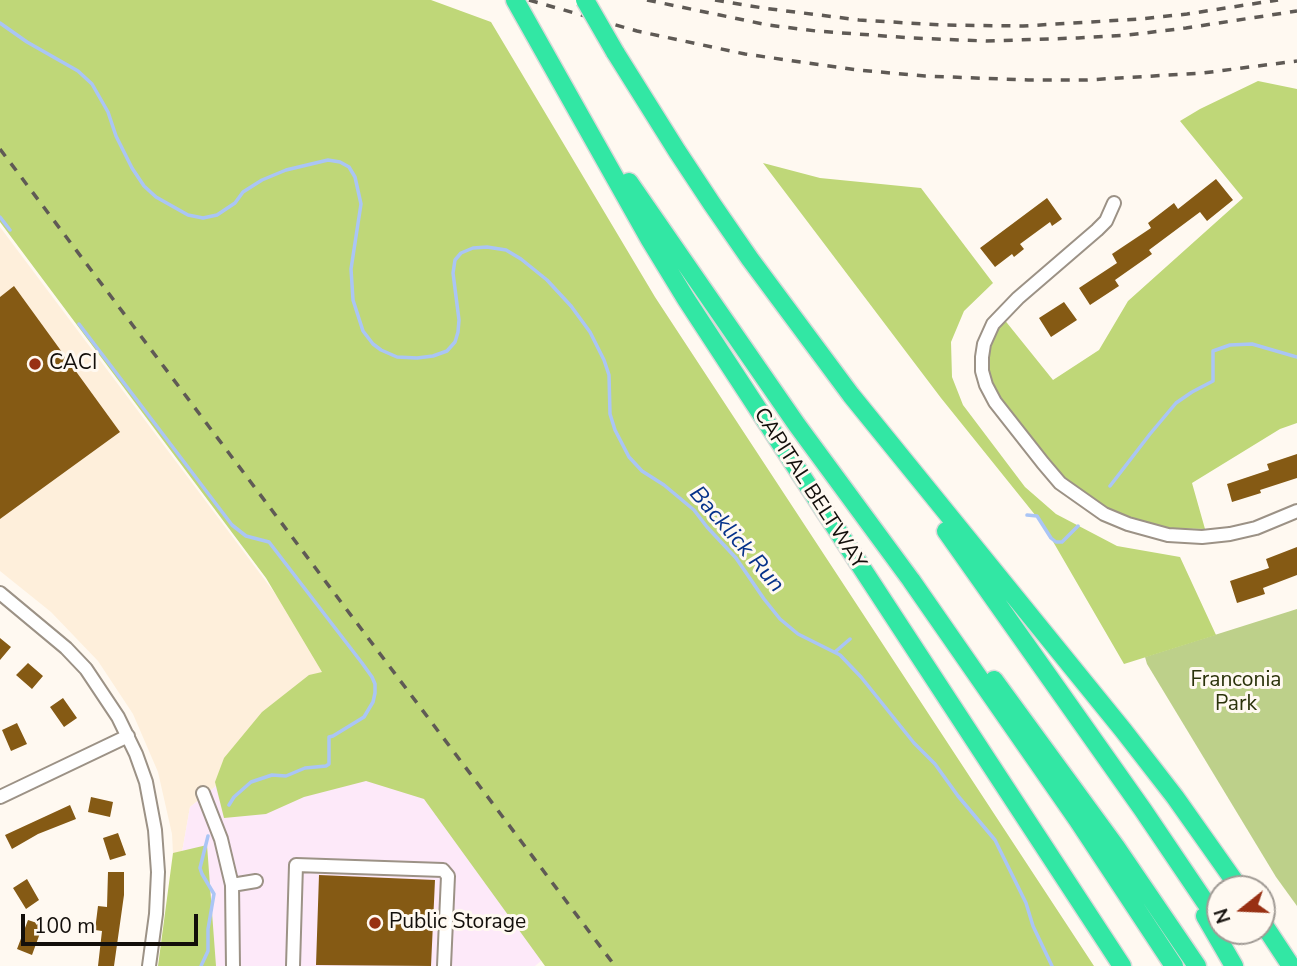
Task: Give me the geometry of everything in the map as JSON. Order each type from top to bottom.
[{"type":"highway","name":"CAPITAL BELTWAY","points":[[515,0],[650,240],[699,320],[1122,966]]},
{"type":"highway","points":[[585,0],[712,204],[851,395],[1206,903]]},
{"type":"highway","points":[[559,78],[797,425],[911,580],[1077,819],[1174,966]]},
{"type":"highway","points":[[851,395],[1123,730],[1230,875]]},
{"type":"highway","points":[[797,425],[1023,718],[1116,846],[1197,966]]},
{"type":"highway","points":[[1143,810],[1234,966]]},
{"type":"highway","points":[[1276,943],[1291,966]]},
{"type":"highway","points":[[1234,945],[1248,966]]},
{"type":"street","points":[[1114,203],[1106,221],[1018,298],[993,324],[984,344],[982,371],[995,402],[1060,483],[1104,514],[1128,524],[1168,535],[1202,537],[1256,528],[1297,512]]},
{"type":"street","points":[[0,593],[66,648],[86,669],[128,736],[146,782],[159,872],[149,966]]},
{"type":"street","points":[[0,797],[128,736]]},
{"type":"street","points":[[203,793],[221,839],[233,885],[233,966]]},
{"type":"street","points":[[293,966],[296,864],[443,870],[448,876],[444,966]]},
{"type":"street","points":[[233,885],[256,881]]},
{"type":"shaded area","points":[[0,227],[343,684],[190,807],[175,892],[172,834],[158,772],[133,714],[98,661],[51,612],[0,571]]},
{"type":"shaded area","points":[[343,684],[547,956],[535,966],[166,966],[175,892],[190,807]]},
{"type":"green space","points":[[0,0],[431,0],[491,22],[655,297],[1094,966],[545,966],[424,799],[366,781],[304,797],[266,814],[224,818],[215,782],[224,758],[262,712],[309,675],[322,672],[266,578],[0,222]]},
{"type":"green space","points":[[1258,81],[1297,89],[1297,423],[1280,429],[1192,483],[1205,529],[1157,528],[1115,517],[1078,497],[986,391],[980,339],[999,313],[1053,380],[1099,350],[1128,301],[1243,198],[1180,121]]},
{"type":"green space","points":[[763,163],[820,178],[921,188],[993,283],[964,311],[951,342],[952,377],[963,405],[1025,487],[1056,514],[1117,546],[1180,557],[1216,635],[1124,664],[1044,526],[941,398]]},
{"type":"green space","name":"Franconia Park","points":[[1297,609],[1297,906],[1276,877],[1145,657]]},
{"type":"green space","points":[[207,845],[216,966],[158,966],[173,853]]},
{"type":"building","points":[[1216,179],[1233,200],[1207,221],[1200,212],[1149,250],[1152,254],[1115,280],[1119,286],[1090,305],[1079,288],[1117,263],[1112,254],[1151,228],[1148,223],[1174,203],[1178,209]]},
{"type":"building","points":[[1047,198],[1062,219],[1052,226],[1050,222],[1020,244],[1024,249],[995,267],[980,248]]},
{"type":"building","name":"CACI","points":[[14,286],[120,432],[0,519],[0,297]]},
{"type":"building","points":[[1064,302],[1077,320],[1051,337],[1039,318]]},
{"type":"building","points":[[1297,454],[1297,478],[1232,502],[1227,484],[1269,470],[1267,464]]},
{"type":"building","points":[[1297,547],[1297,575],[1263,588],[1265,594],[1237,603],[1230,581],[1269,568],[1266,559]]},
{"type":"building","points":[[0,638],[11,647],[0,660]]},
{"type":"building","points":[[28,663],[43,676],[32,689],[16,675]]},
{"type":"building","points":[[63,698],[77,718],[64,727],[50,707]]},
{"type":"building","points":[[17,723],[27,744],[11,751],[2,730]]},
{"type":"building","points":[[91,797],[113,802],[110,817],[88,812]]},
{"type":"building","points":[[70,805],[76,819],[38,834],[12,849],[5,835]]},
{"type":"building","points":[[118,833],[126,855],[110,860],[103,838]]},
{"type":"building","points":[[108,872],[124,872],[124,895],[114,966],[98,966],[102,931],[95,930],[98,906],[107,907]]},
{"type":"building","name":"Public Storage","points":[[319,875],[435,880],[431,966],[316,965]]},
{"type":"building","points":[[27,879],[39,900],[26,909],[13,888]]},
{"type":"building","points":[[28,920],[43,925],[32,955],[17,949]]},
{"type":"waterway","name":"Backlick Run","points":[[0,23],[78,71],[92,84],[108,112],[116,136],[132,168],[144,186],[156,197],[188,215],[203,218],[217,215],[235,203],[243,192],[286,170],[328,160],[349,167],[355,177],[361,204],[351,269],[353,300],[363,331],[381,350],[397,357],[417,358],[447,351],[455,342],[459,320],[453,273],[455,260],[461,253],[473,248],[487,247],[506,250],[547,280],[590,332],[604,360],[609,375],[610,414],[629,457],[642,471],[694,510],[736,558],[780,619],[798,634],[840,655],[935,764],[995,840],[1026,903],[1033,926],[1052,966]]},
{"type":"waterway","points":[[0,217],[10,230]]},
{"type":"waterway","points":[[79,324],[232,525],[246,536],[269,542],[362,663],[375,684],[373,702],[364,717],[329,737],[329,764],[251,782],[229,805]]},
{"type":"waterway","points":[[1110,486],[1176,403],[1213,381],[1213,351],[1230,345],[1252,344],[1297,357]]},
{"type":"waterway","points":[[1027,515],[1037,516],[1056,542],[1062,542],[1078,526]]},
{"type":"waterway","points":[[835,652],[850,639]]},
{"type":"waterway","points":[[201,966],[208,951],[208,929],[214,894],[200,868],[208,836]]},
{"type":"railway","points":[[529,0],[637,31],[745,54],[857,70],[925,76],[1087,80],[1203,73],[1297,61]]},
{"type":"railway","points":[[647,0],[768,25],[816,31],[986,41],[1128,35],[1297,11]]},
{"type":"railway","points":[[715,0],[859,20],[1023,26],[1140,19],[1278,0]]},
{"type":"railway","points":[[0,149],[615,966]]},
{"type":"place","name":"CACI","points":[[35,364]]},
{"type":"place","name":"Public Storage","points":[[375,923]]}]
